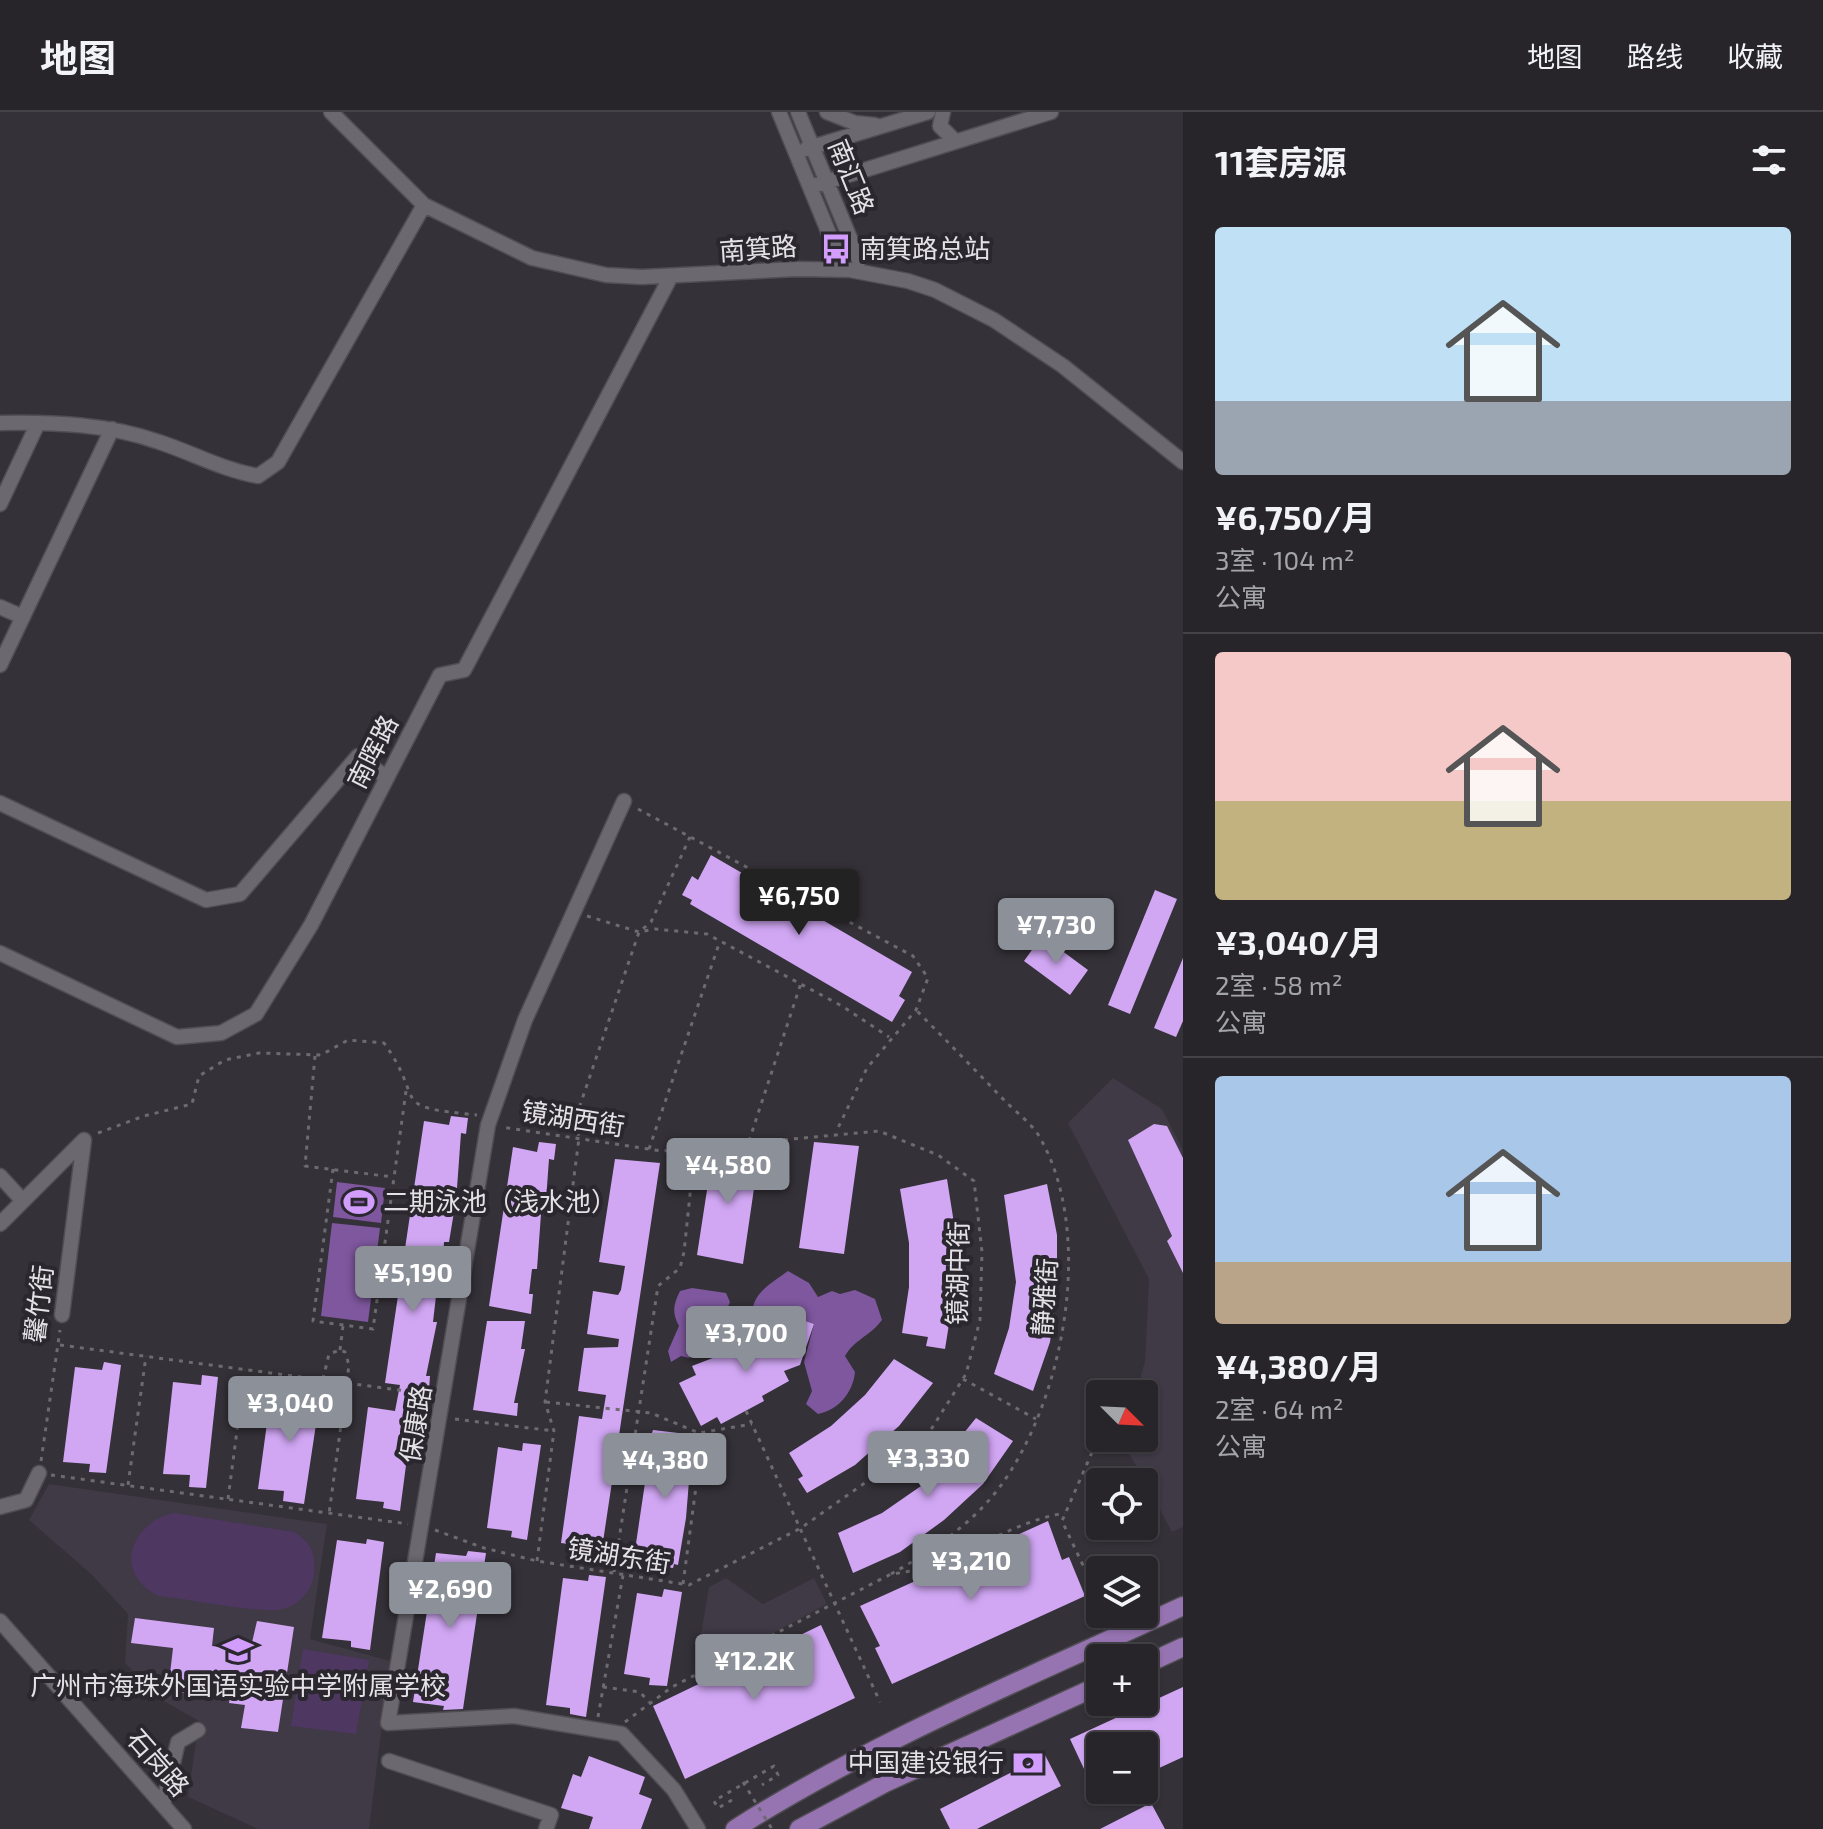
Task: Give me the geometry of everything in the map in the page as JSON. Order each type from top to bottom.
[{"type":"main road","points":[[735,1829],[795,1792],[885,1746],[1183,1606]]},
{"type":"main road","points":[[1158,1659],[1183,1647]]},
{"type":"main road","points":[[799,1829],[885,1783],[1086,1691]]},
{"type":"street","name":"南箕路","points":[[331,112],[424,205],[532,258],[606,275],[670,278],[798,269],[850,270],[908,281],[935,290],[994,320],[1051,358],[1183,462]]},
{"type":"street","name":"南汇路","points":[[779,112],[835,248]]},
{"type":"street","name":"南汇路","points":[[798,112],[859,260]]},
{"type":"street","points":[[827,112],[855,123],[884,125]]},
{"type":"street","points":[[796,152],[928,112]]},
{"type":"street","points":[[943,112],[940,126],[955,141]]},
{"type":"street","points":[[810,187],[1051,112]]},
{"type":"street","points":[[0,423],[112,429],[159,441],[234,472],[258,476],[278,462],[424,205]]},
{"type":"street","name":"南晖路","points":[[0,953],[177,1037],[221,1033],[256,1014],[311,925],[440,675],[464,670],[670,278]]},
{"type":"street","points":[[0,504],[38,423]]},
{"type":"street","points":[[0,665],[112,429]]},
{"type":"street","points":[[0,607],[23,617]]},
{"type":"street","points":[[0,803],[206,900],[240,894],[358,756],[387,778]]},
{"type":"street","name":"保康路","points":[[622,1734],[514,1716],[388,1723],[424,1526],[490,1121],[525,1020],[624,801]]},
{"type":"street","points":[[0,1224],[84,1140]]},
{"type":"street","name":"馨竹街","points":[[62,1315],[84,1140]]},
{"type":"street","points":[[0,1176],[23,1201]]},
{"type":"street","points":[[0,1507],[26,1500],[39,1473]]},
{"type":"street","name":"石岗路","points":[[0,1621],[184,1829]]},
{"type":"street","points":[[163,1805],[178,1742],[198,1730]]},
{"type":"street","points":[[622,1734],[674,1790],[698,1829]]},
{"type":"street","points":[[389,1761],[551,1815],[546,1829]]},
{"type":"path","points":[[624,801],[913,956],[928,978],[916,1010],[889,1037],[867,1068],[836,1132]]},
{"type":"path","points":[[537,1561],[554,1431],[545,1402],[579,1138],[575,1120],[639,932],[651,922],[690,837]]},
{"type":"path","points":[[573,912],[639,932],[655,929],[707,934],[801,983],[889,1037]]},
{"type":"path","points":[[649,1149],[720,941]]},
{"type":"path","points":[[749,1141],[801,983]]},
{"type":"path","name":"静雅街","points":[[891,1574],[927,1554],[967,1521],[998,1489],[1020,1456],[1036,1419],[1064,1332],[1067,1248],[1062,1192],[1038,1135],[916,1010]]},
{"type":"path","points":[[84,1140],[120,1123],[192,1104],[199,1076],[225,1060],[259,1053],[315,1055],[348,1040],[384,1043],[394,1057],[406,1091],[373,1329],[313,1321],[333,1169]]},
{"type":"path","points":[[315,1055],[305,1166],[393,1177]]},
{"type":"path","name":"镜湖西街","points":[[406,1091],[413,1103],[424,1110],[649,1149],[879,1131],[938,1155],[974,1181]]},
{"type":"path","points":[[614,1573],[658,1286],[670,1280],[680,1268],[695,1147]]},
{"type":"path","name":"镜湖中街","points":[[801,1528],[900,1458],[932,1428],[963,1379],[980,1320],[982,1252],[974,1181]]},
{"type":"path","name":"馨竹街","points":[[39,1473],[62,1315]]},
{"type":"path","points":[[329,1514],[349,1361],[340,1350],[343,1325]]},
{"type":"path","points":[[58,1345],[445,1397]]},
{"type":"path","points":[[323,1380],[329,1354],[340,1350]]},
{"type":"path","points":[[128,1485],[146,1356]]},
{"type":"path","points":[[228,1499],[245,1370]]},
{"type":"path","points":[[963,1379],[1036,1419]]},
{"type":"path","points":[[545,1402],[651,1413],[699,1433],[752,1424]]},
{"type":"path","points":[[746,1411],[880,1702]]},
{"type":"path","points":[[441,1418],[554,1431]]},
{"type":"path","points":[[683,1584],[699,1464],[699,1433]]},
{"type":"path","points":[[1086,1572],[1062,1521],[1092,1452]]},
{"type":"path","name":"镜湖东街","points":[[39,1473],[424,1526],[484,1548],[537,1561],[689,1585],[801,1528]]},
{"type":"path","points":[[622,1734],[625,1720],[649,1702],[891,1574],[919,1572],[1037,1518],[1065,1513]]},
{"type":"path","points":[[595,1730],[623,1575]]},
{"type":"path","points":[[603,1687],[640,1692],[649,1702]]},
{"type":"path","points":[[732,1800],[718,1808],[714,1801],[774,1766],[778,1775],[762,1785]]},
{"type":"path","points":[[743,1782],[772,1829]]},
{"type":"shaded area","points":[[1113,1078],[1162,1109],[1183,1150],[1183,1527],[1172,1532],[1158,1506],[1158,1468],[1137,1468],[1128,1452],[1158,1452],[1158,1380],[1140,1380],[1145,1361],[1149,1279],[1068,1123]]},
{"type":"shaded area","name":"二期泳池（浅水池）","points":[[337,1182],[385,1188],[381,1223],[333,1217]]},
{"type":"shaded area","points":[[332,1223],[380,1228],[368,1322],[321,1316]]},
{"type":"shaded area","points":[[788,1271],[809,1283],[818,1297],[832,1291],[840,1294],[855,1290],[875,1299],[882,1320],[845,1356],[855,1372],[848,1393],[832,1409],[818,1414],[806,1404],[812,1391],[804,1362],[814,1324],[786,1314],[775,1337],[753,1318],[758,1296]]},
{"type":"shaded area","points":[[692,1288],[726,1293],[730,1302],[721,1324],[703,1324],[696,1329],[695,1345],[689,1358],[681,1356],[671,1362],[668,1351],[679,1326],[674,1313],[676,1301],[680,1291]]},
{"type":"shaded area","name":"广州市海珠外国语实验中学附属学校","points":[[49,1484],[327,1524],[310,1639],[390,1661],[369,1829],[258,1829],[188,1797],[199,1721],[162,1700],[125,1663],[128,1614],[91,1574],[29,1520]]},
{"type":"shaded area","points":[[174,1513],[294,1532],[305,1540],[313,1554],[314,1573],[310,1587],[297,1602],[277,1610],[159,1596],[136,1576],[132,1550],[146,1527]]},
{"type":"shaded area","points":[[726,1578],[763,1604],[814,1578],[827,1604],[694,1676],[709,1587]]},
{"type":"shaded area","points":[[303,1649],[369,1660],[356,1734],[291,1726]]},
{"type":"building","points":[[711,855],[912,972],[899,996],[905,1000],[892,1022],[690,904],[692,900],[682,895],[692,876],[698,880]]},
{"type":"building","points":[[1155,890],[1177,899],[1130,1014],[1108,1005]]},
{"type":"building","points":[[1042,936],[1088,970],[1070,995],[1024,961]]},
{"type":"building","points":[[1183,958],[1183,1021],[1176,1037],[1154,1028]]},
{"type":"building","points":[[451,1116],[468,1118],[466,1134],[461,1133],[457,1188],[452,1187],[449,1211],[454,1212],[449,1242],[444,1242],[441,1297],[436,1296],[433,1322],[437,1322],[426,1376],[430,1376],[429,1390],[416,1389],[400,1511],[383,1508],[384,1502],[356,1499],[368,1407],[395,1411],[400,1385],[385,1383],[424,1121],[449,1125]]},
{"type":"building","points":[[1154,1124],[1167,1126],[1183,1158],[1183,1273],[1167,1241],[1172,1236],[1128,1140]]},
{"type":"building","points":[[539,1142],[556,1144],[554,1160],[549,1159],[537,1269],[532,1269],[529,1294],[533,1294],[531,1314],[489,1306],[513,1147],[537,1152]]},
{"type":"building","points":[[814,1142],[859,1146],[844,1254],[799,1248]]},
{"type":"building","points":[[713,1151],[759,1154],[743,1264],[697,1255]]},
{"type":"building","points":[[615,1159],[660,1163],[601,1555],[585,1552],[585,1546],[561,1543],[579,1416],[602,1419],[606,1395],[578,1391],[584,1348],[618,1347],[619,1339],[587,1334],[593,1291],[618,1295],[625,1266],[599,1262]]},
{"type":"building","points":[[947,1179],[956,1236],[954,1293],[945,1349],[926,1346],[928,1337],[902,1333],[909,1287],[909,1243],[900,1189]]},
{"type":"building","points":[[1047,1184],[1057,1235],[1057,1288],[1050,1342],[1033,1391],[994,1374],[1009,1328],[1016,1282],[1004,1195]]},
{"type":"building","points":[[786,1314],[814,1324],[800,1365],[784,1371],[789,1381],[762,1396],[764,1401],[721,1424],[717,1417],[701,1426],[679,1383],[696,1375],[692,1366],[757,1341],[778,1340]]},
{"type":"building","points":[[487,1321],[525,1321],[521,1349],[525,1349],[514,1403],[518,1403],[517,1416],[473,1410]]},
{"type":"building","points":[[894,1359],[933,1383],[899,1426],[855,1465],[807,1493],[798,1479],[803,1476],[789,1453],[831,1426],[865,1395]]},
{"type":"building","points":[[104,1362],[121,1365],[106,1473],[89,1472],[90,1464],[63,1462],[75,1367],[102,1370]]},
{"type":"building","points":[[202,1375],[218,1377],[206,1488],[189,1487],[190,1475],[163,1474],[173,1382],[201,1385]]},
{"type":"building","points":[[298,1388],[321,1391],[304,1504],[283,1501],[284,1491],[258,1489],[271,1394],[297,1397]]},
{"type":"building","points":[[976,1418],[1013,1441],[983,1484],[944,1520],[900,1552],[853,1573],[838,1533],[882,1513],[921,1486]]},
{"type":"building","points":[[653,1430],[687,1434],[684,1455],[691,1456],[686,1518],[678,1565],[674,1564],[673,1568],[658,1566],[659,1561],[634,1557],[646,1476],[655,1477],[657,1454],[646,1452]]},
{"type":"building","points":[[523,1443],[541,1445],[527,1540],[511,1537],[512,1531],[487,1528],[498,1447],[522,1451]]},
{"type":"building","points":[[1048,1521],[1062,1560],[1069,1557],[1085,1596],[892,1684],[875,1648],[880,1646],[860,1606]]},
{"type":"building","points":[[367,1539],[384,1542],[370,1650],[351,1647],[351,1641],[322,1638],[337,1540],[366,1544]]},
{"type":"building","points":[[468,1551],[486,1553],[463,1709],[443,1710],[444,1706],[413,1702],[436,1553],[466,1556]]},
{"type":"building","points":[[589,1575],[606,1577],[586,1717],[570,1714],[570,1708],[546,1705],[563,1578],[588,1581]]},
{"type":"building","points":[[664,1589],[682,1592],[667,1686],[649,1685],[650,1678],[624,1674],[637,1593],[662,1597]]},
{"type":"building","points":[[135,1618],[214,1628],[212,1646],[250,1651],[257,1621],[294,1627],[278,1732],[241,1728],[245,1705],[229,1703],[233,1681],[200,1675],[196,1694],[168,1691],[173,1648],[131,1643]]},
{"type":"building","points":[[821,1625],[855,1698],[685,1779],[653,1706]]},
{"type":"building","points":[[1183,1687],[1183,1757],[1158,1769],[1158,1732],[1086,1732],[1086,1773],[1070,1739],[1120,1716],[1158,1716],[1158,1699]]},
{"type":"building","points":[[1045,1755],[1061,1786],[977,1829],[950,1829],[940,1809]]},
{"type":"building","points":[[589,1756],[645,1777],[639,1794],[652,1799],[641,1829],[589,1829],[593,1817],[561,1808],[573,1774],[581,1777]]},
{"type":"building","points":[[1152,1804],[1165,1829],[1100,1829]]},
{"type":"place","name":"南箕路总站","points":[[836,249]]},
{"type":"place","name":"二期泳池（浅水池）","points":[[359,1202]]},
{"type":"place","name":"广州市海珠外国语实验中学附属学校","points":[[238,1650]]},
{"type":"place","name":"中国建设银行","points":[[1028,1763]]}]
